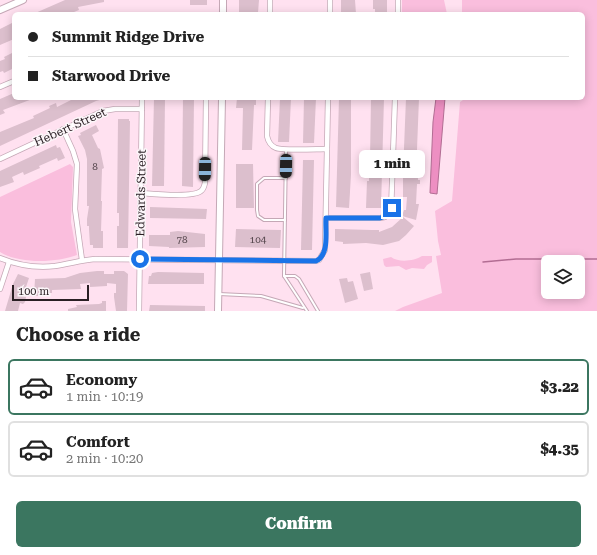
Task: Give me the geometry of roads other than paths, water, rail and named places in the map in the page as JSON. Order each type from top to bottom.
[{"type":"street","points":[[0,10],[23,0]]},
{"type":"street","points":[[223,0],[223,12]]},
{"type":"street","points":[[270,0],[270,12]]},
{"type":"street","points":[[330,0],[330,12]]},
{"type":"street","points":[[398,0],[398,12]]},
{"type":"street","points":[[0,87],[12,82]]},
{"type":"street","name":"Edwards Street","points":[[139,311],[142,100]]},
{"type":"street","points":[[141,194],[192,194],[201,192],[204,188],[206,100]]},
{"type":"street","points":[[218,311],[222,100]]},
{"type":"street","points":[[268,100],[268,140],[276,148],[327,150]]},
{"type":"street","points":[[0,258],[9,262],[42,267],[55,266],[82,260],[140,259],[313,262],[319,260],[325,250],[328,100]]},
{"type":"street","points":[[326,218],[380,218],[385,217],[391,212],[395,100]]},
{"type":"street","name":"Hebert Street","points":[[0,159],[103,111],[115,109],[142,109]]},
{"type":"street","points":[[63,129],[77,164],[75,209],[82,260]]},
{"type":"street","points":[[0,289],[9,262]]},
{"type":"lane","points":[[286,149],[284,276],[306,311]]},
{"type":"lane","points":[[285,220],[264,220],[258,216],[257,184],[264,178],[286,178]]},
{"type":"lane","points":[[284,276],[295,276],[299,279],[318,311]]},
{"type":"lane","points":[[218,294],[261,296],[304,308]]},
{"type":"waterway","points":[[483,262],[516,259],[597,259]]}]
